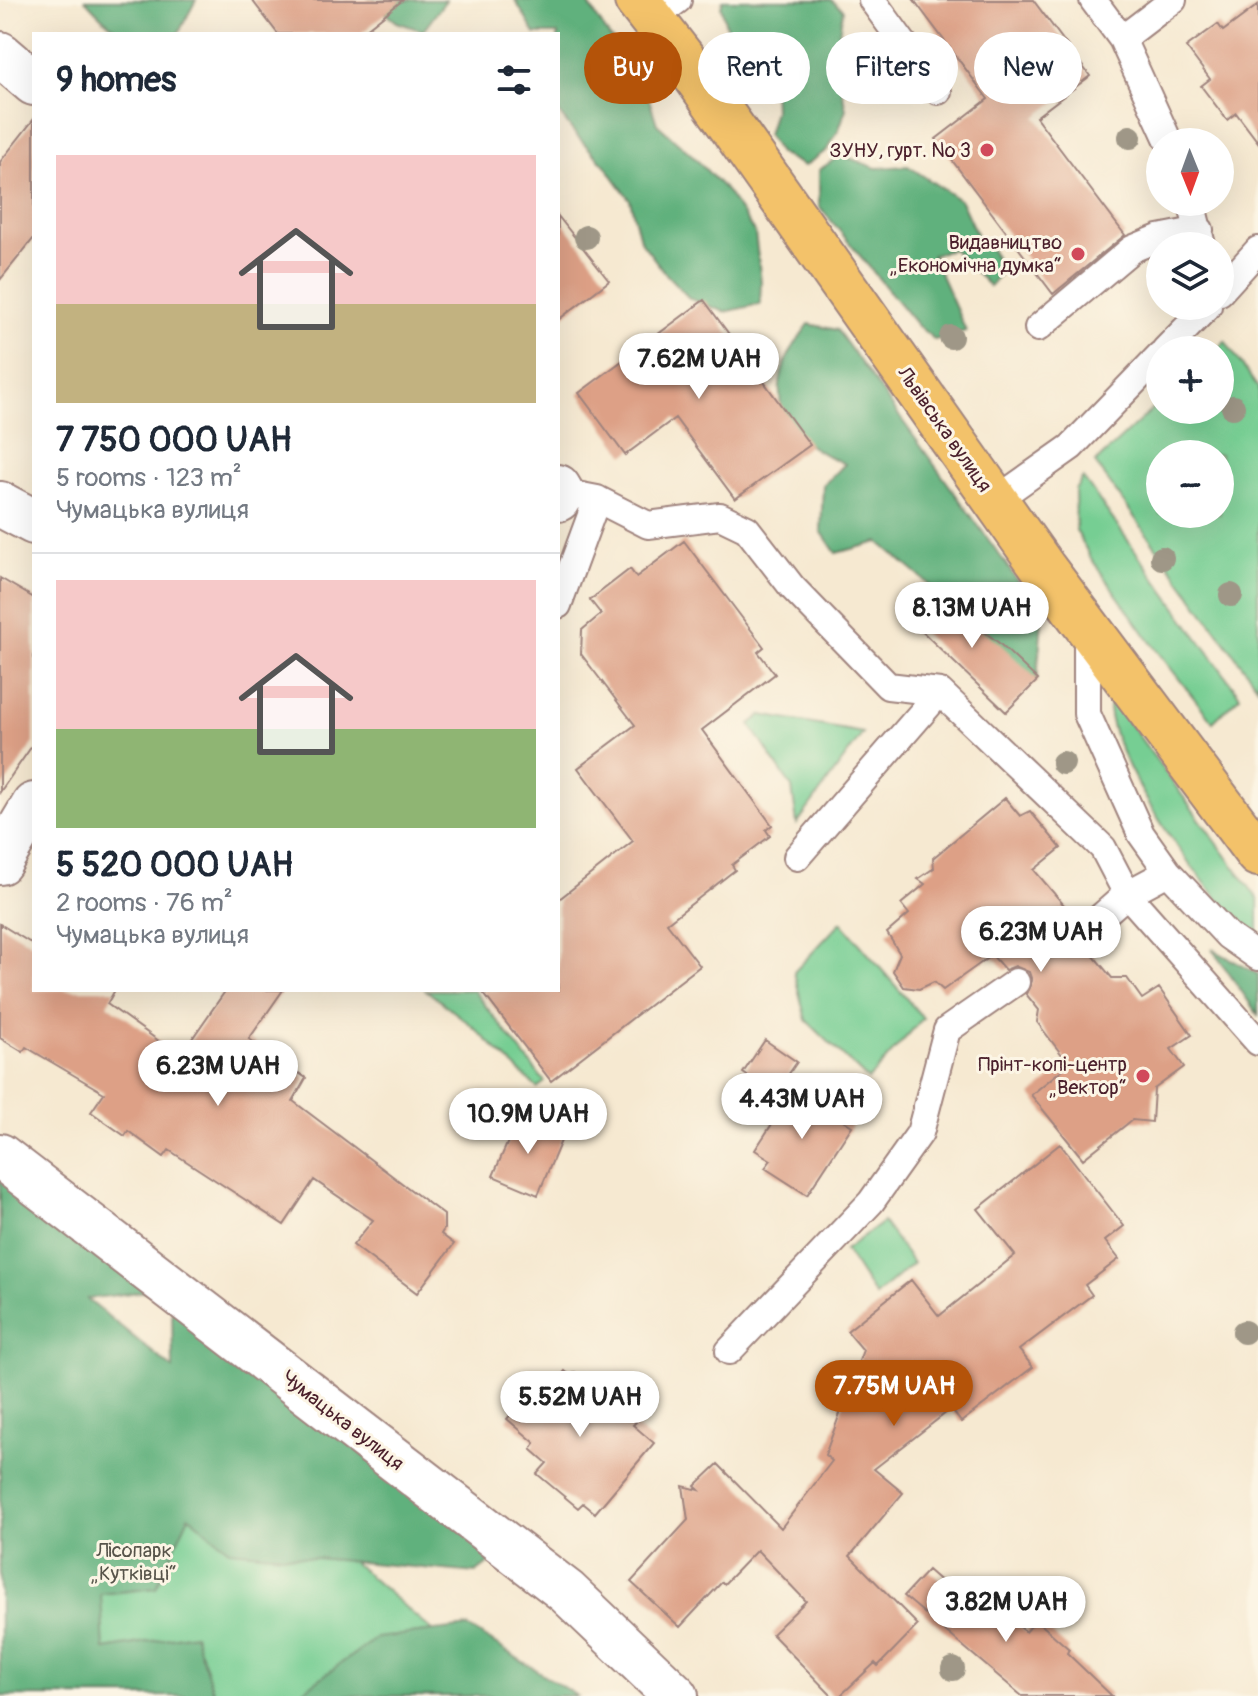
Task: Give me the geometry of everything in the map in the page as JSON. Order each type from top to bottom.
[{"type":"main road","name":"Львівська вулиця","points":[[656,6],[679,53],[996,500],[1087,627],[1258,854]]},
{"type":"street","points":[[0,54],[32,81]]},
{"type":"street","points":[[0,504],[32,521]]},
{"type":"street","points":[[0,862],[32,808]]},
{"type":"street","name":"Чумацька вулиця","points":[[0,1156],[567,1592],[676,1696]]},
{"type":"lane","points":[[872,0],[895,32]]},
{"type":"lane","points":[[1093,0],[1122,39],[1163,128]]},
{"type":"lane","points":[[1122,39],[1173,0]]},
{"type":"lane","points":[[1038,328],[1132,249],[1146,243]]},
{"type":"lane","points":[[1234,277],[1258,250]]},
{"type":"lane","points":[[1179,336],[1194,320]]},
{"type":"lane","points":[[996,500],[1071,447],[1146,369]]},
{"type":"lane","points":[[560,583],[568,494],[648,525],[720,516],[747,529],[792,587],[888,686],[940,692],[1103,848],[1127,894],[1258,1042]]},
{"type":"lane","points":[[1087,627],[1087,714],[1141,834],[1168,872],[1228,936],[1258,957]]},
{"type":"lane","points":[[797,857],[940,692]]},
{"type":"lane","points":[[1078,937],[1127,894],[1168,872]]},
{"type":"lane","points":[[729,1351],[871,1202],[920,1133],[947,1030],[1016,982]]},
{"type":"green space","points":[[85,0],[196,0],[179,32],[124,32],[97,14]]},
{"type":"green space","points":[[370,0],[446,0],[423,31],[397,22]]},
{"type":"green space","points":[[515,0],[586,0],[606,32],[584,32],[584,104],[651,104],[657,124],[727,192],[755,233],[761,282],[760,304],[725,312],[690,299],[640,240],[630,200],[604,164],[560,115],[560,32],[534,32]]},
{"type":"green space","points":[[723,0],[831,0],[843,10],[839,32],[826,32],[826,104],[845,104],[846,109],[827,150],[804,166],[779,153],[767,135],[774,104],[810,104],[810,32],[728,32],[721,6]]},
{"type":"green space","points":[[841,155],[876,168],[908,166],[961,201],[978,238],[993,252],[1001,271],[990,287],[953,249],[932,255],[966,331],[935,340],[917,325],[819,206],[819,170]]},
{"type":"green space","points":[[809,324],[837,330],[1006,564],[1042,619],[1037,680],[965,638],[958,609],[879,542],[836,553],[821,531],[823,485],[845,464],[789,432],[780,401],[785,362]]},
{"type":"green space","points":[[1234,354],[1258,388],[1258,687],[1095,463],[1146,415],[1146,424],[1234,424]]},
{"type":"green space","points":[[1083,478],[1240,696],[1213,722],[1154,647],[1090,557],[1076,530],[1075,490]]},
{"type":"green space","points":[[1114,702],[1258,899],[1258,937],[1238,920],[1190,865],[1144,795],[1114,731],[1109,706]]},
{"type":"green space","points":[[762,715],[863,733],[797,824],[792,788],[750,724]]},
{"type":"green space","points":[[841,922],[923,1018],[868,1080],[806,1020],[794,972]]},
{"type":"green space","points":[[1212,949],[1258,974],[1258,1015]]},
{"type":"green space","points":[[429,992],[475,992],[545,1082],[537,1088],[470,1024]]},
{"type":"green space","points":[[0,1176],[146,1291],[87,1299],[173,1369],[172,1309],[497,1557],[476,1573],[230,1550],[189,1516],[156,1588],[101,1594],[104,1649],[194,1634],[215,1696],[0,1696]]},
{"type":"green space","points":[[883,1222],[913,1263],[875,1296],[845,1250]]},
{"type":"green space","name":"Лісопарк „Кутківці“","points":[[0,1295],[339,1550],[508,1696],[0,1696]]},
{"type":"green space","points":[[468,1627],[577,1696],[296,1696],[376,1638]]},
{"type":"building","points":[[252,0],[403,0],[363,32],[276,32]]},
{"type":"building","name":"ЗУНУ, гурт. № 3","points":[[914,0],[1033,0],[1057,32],[974,32],[974,80],[958,59],[958,32],[938,32]]},
{"type":"building","points":[[1258,5],[1258,142],[1236,113],[1227,120],[1201,86],[1210,79],[1186,47],[1218,24],[1223,31]]},
{"type":"building","name":"ЗУНУ, гурт. № 3","points":[[1082,65],[1090,76],[1082,82]]},
{"type":"building","name":"ЗУНУ, гурт. № 3","points":[[982,104],[1053,104],[1036,117],[1125,235],[1053,294],[936,139]]},
{"type":"building","points":[[32,122],[32,240],[0,280],[0,162]]},
{"type":"building","points":[[560,219],[609,281],[560,318]]},
{"type":"building","points":[[704,300],[810,445],[735,499],[675,418],[625,455],[579,393]]},
{"type":"building","points":[[684,541],[764,647],[758,652],[775,674],[702,730],[772,825],[766,830],[770,836],[732,865],[735,870],[667,923],[700,966],[551,1081],[483,992],[560,992],[560,898],[633,841],[578,768],[635,725],[581,654],[582,630],[601,614],[590,600],[630,569],[636,577]]},
{"type":"building","points":[[0,578],[32,597],[32,746],[0,792]]},
{"type":"building","points":[[927,588],[999,643],[1038,680],[1006,712],[906,616]]},
{"type":"building","points":[[1005,798],[1020,816],[1030,811],[1061,848],[1034,870],[1075,918],[1063,933],[1066,947],[1074,952],[1088,949],[1112,978],[1127,978],[1142,999],[1159,988],[1192,1035],[1171,1049],[1184,1067],[1154,1089],[1152,1122],[1132,1120],[1083,1159],[1031,1095],[1069,1064],[1037,1022],[1039,1010],[1026,994],[1032,981],[1029,972],[1015,966],[1005,970],[992,955],[943,990],[934,982],[919,989],[904,987],[893,971],[900,954],[887,933],[909,914],[901,904],[925,884],[918,879],[934,868],[933,858]]},
{"type":"building","points":[[0,924],[32,944],[32,992],[114,992],[107,1004],[180,1056],[225,992],[282,992],[249,1039],[306,1078],[293,1101],[444,1215],[441,1234],[454,1244],[417,1293],[353,1245],[373,1220],[314,1180],[284,1225],[169,1150],[164,1157],[128,1131],[125,1136],[91,1112],[104,1093],[26,1047],[23,1052],[0,1038]]},
{"type":"building","points":[[765,1040],[797,1062],[775,1094],[743,1073]]},
{"type":"building","points":[[795,1089],[852,1126],[807,1195],[765,1168],[771,1160],[755,1150]]},
{"type":"building","points":[[519,1116],[563,1136],[538,1195],[493,1176]]},
{"type":"building","points":[[1060,1144],[1124,1226],[1105,1241],[1119,1259],[1085,1285],[1092,1295],[1019,1350],[1033,1367],[961,1422],[951,1409],[874,1469],[903,1493],[850,1556],[918,1625],[878,1666],[875,1663],[840,1696],[832,1696],[772,1634],[806,1601],[757,1550],[680,1627],[631,1582],[688,1520],[683,1486],[699,1490],[695,1486],[718,1464],[781,1528],[832,1461],[825,1455],[863,1350],[847,1331],[911,1280],[939,1316],[1015,1255],[978,1209]]},
{"type":"building","points":[[565,1371],[571,1376],[575,1372],[636,1422],[633,1425],[654,1443],[595,1513],[583,1503],[578,1508],[537,1474],[547,1463],[531,1449],[535,1443],[507,1419],[543,1377],[553,1386]]},
{"type":"building","points":[[928,1570],[976,1612],[987,1599],[1026,1632],[1036,1620],[1069,1649],[1067,1653],[1112,1696],[1022,1696],[904,1596]]},
{"type":"place","name":"ЗУНУ, гурт. № 3","points":[[987,150]]},
{"type":"place","name":"Видавництво „Економічна думка“","points":[[1078,254]]},
{"type":"place","name":"Прінт-копі-центр „Вектор“","points":[[1143,1076]]}]
